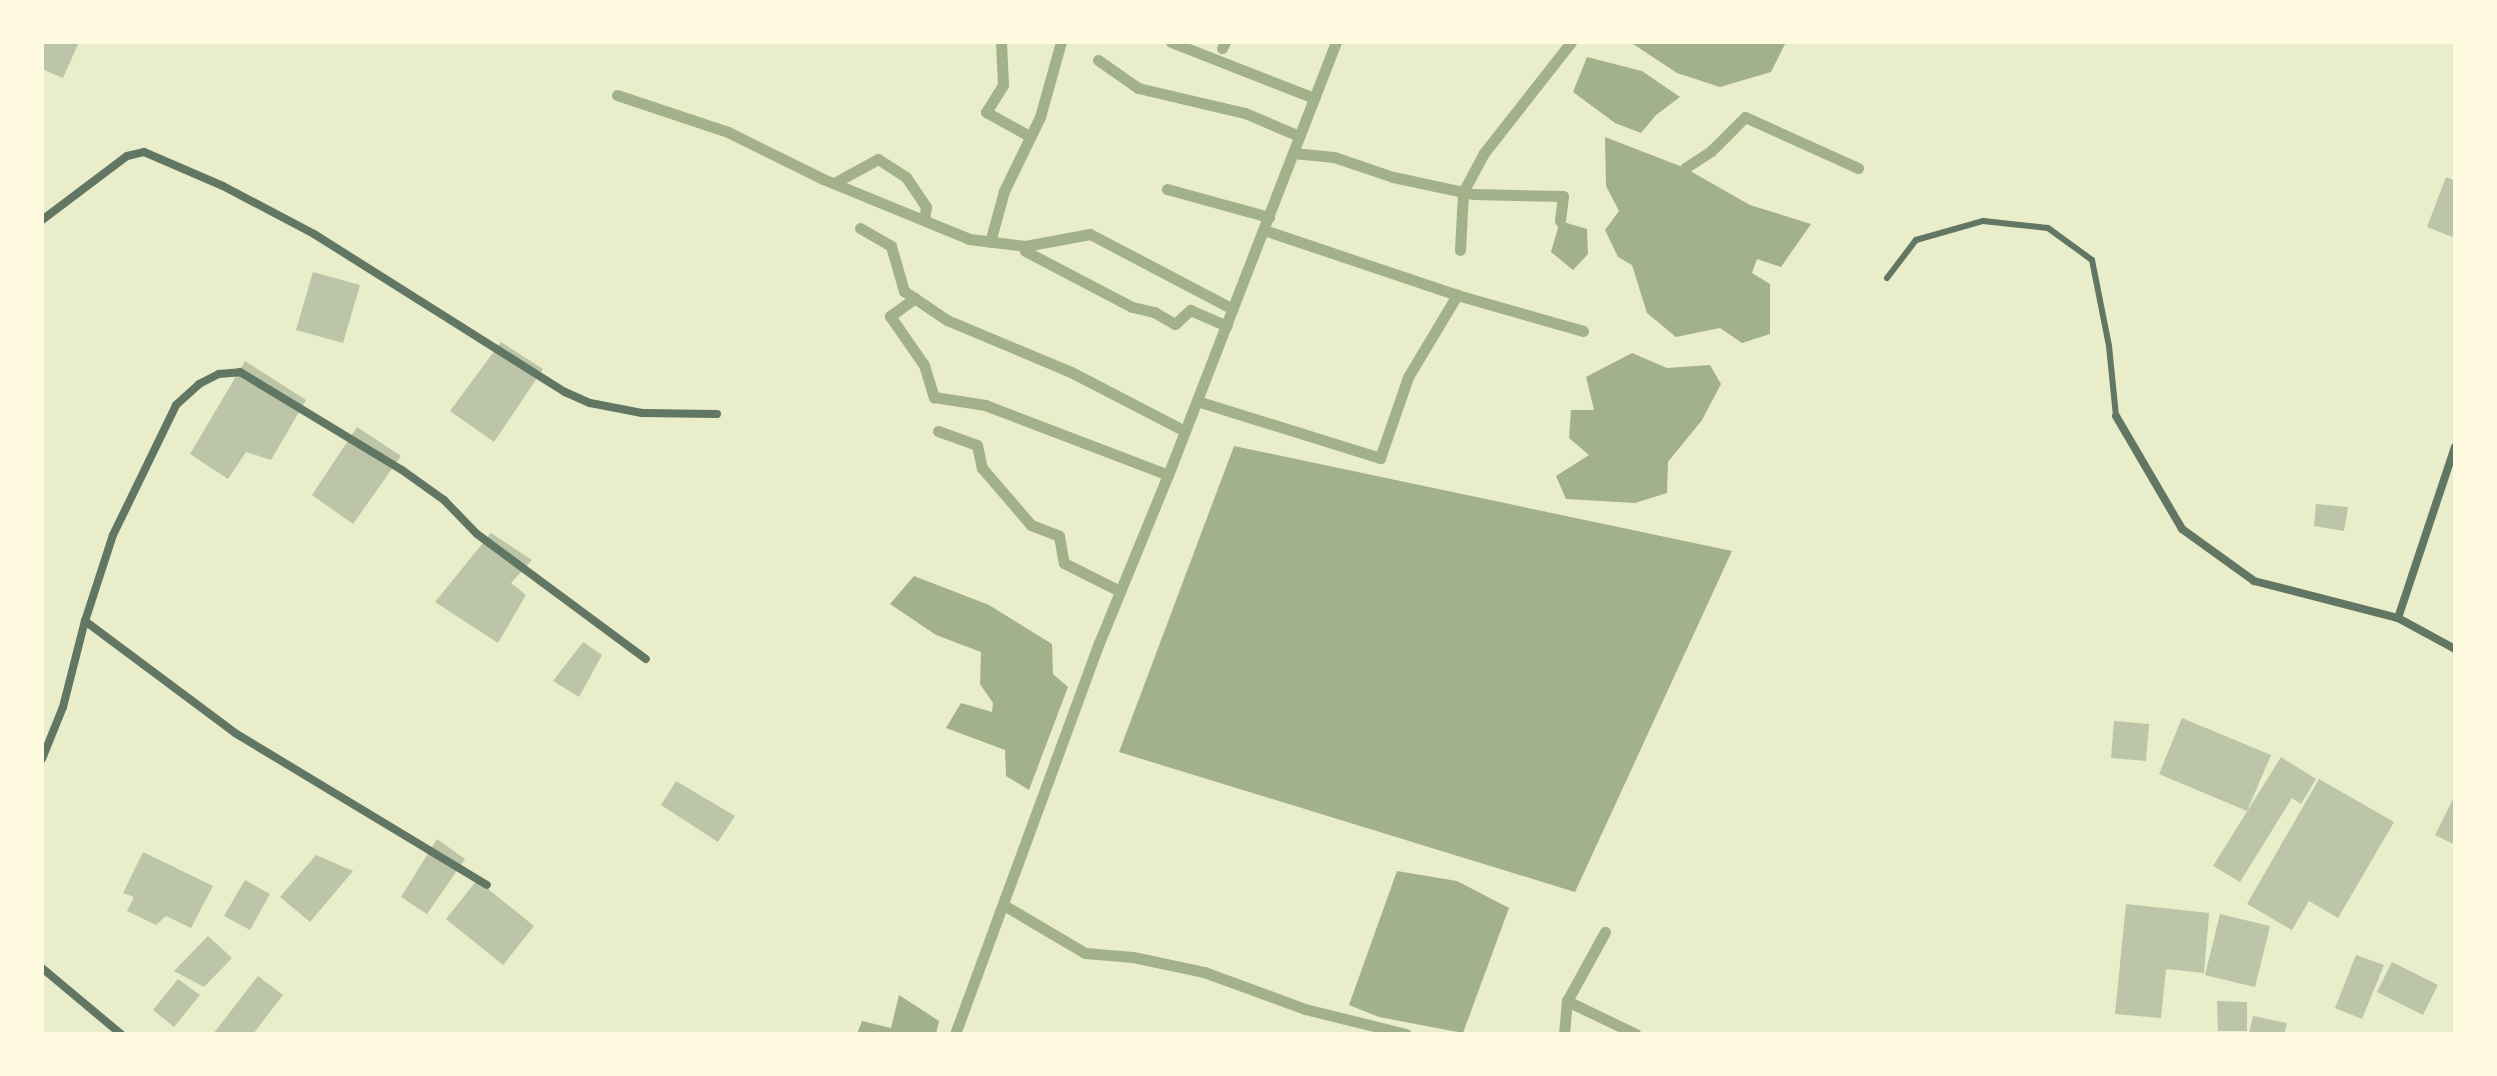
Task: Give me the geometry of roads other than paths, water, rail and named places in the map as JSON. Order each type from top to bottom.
[{"type":"street","points":[[42,220],[127,156],[144,152],[223,186],[314,234],[565,392],[590,403],[642,413],[717,414]]},
{"type":"street","points":[[42,759],[63,707],[85,621],[113,535],[176,405],[199,384],[219,374],[240,372],[402,470],[444,500],[477,534],[646,659]]},
{"type":"street","points":[[2116,416],[2182,529],[2254,581],[2398,618],[2455,649]]},
{"type":"street","points":[[2398,618],[2455,447]]},
{"type":"street","points":[[85,621],[235,733],[487,885]]},
{"type":"street","points":[[42,968],[121,1034]]},
{"type":"lane","points":[[1887,278],[1916,240],[1983,221],[2048,228],[2092,260],[2109,346],[2116,416]]},
{"type":"waterway","points":[[1001,42],[1003,85],[986,112],[1031,137]]},
{"type":"waterway","points":[[990,242],[1004,191],[1040,117],[1061,42]]},
{"type":"waterway","points":[[1171,42],[1314,98]]},
{"type":"waterway","points":[[1222,48],[1225,42]]},
{"type":"waterway","points":[[955,1034],[1099,643],[1168,475],[1336,42]]},
{"type":"waterway","points":[[1460,250],[1463,192],[1484,153],[1571,42]]},
{"type":"waterway","points":[[1098,60],[1138,88],[1245,113],[1299,136]]},
{"type":"waterway","points":[[617,95],[728,132],[823,179],[969,239],[1025,246],[1090,234],[1233,309]]},
{"type":"waterway","points":[[1685,168],[1711,151],[1745,117],[1858,168]]},
{"type":"waterway","points":[[1293,153],[1334,157],[1393,177],[1473,194],[1563,196],[1560,221]]},
{"type":"waterway","points":[[834,183],[878,159],[906,177],[926,207],[924,219]]},
{"type":"waterway","points":[[1167,189],[1269,217]]},
{"type":"waterway","points":[[860,228],[891,246],[904,291],[947,320],[1071,372],[1185,431]]},
{"type":"waterway","points":[[1264,230],[1457,295],[1583,331]]},
{"type":"waterway","points":[[1025,251],[1132,307],[1154,312],[1175,324],[1190,310],[1227,326]]},
{"type":"waterway","points":[[1197,401],[1380,458],[1408,377],[1457,295]]},
{"type":"waterway","points":[[915,298],[890,316],[924,365],[934,397],[985,405],[1168,475]]},
{"type":"waterway","points":[[938,431],[977,445],[982,468],[1031,525],[1059,536],[1064,563],[1120,591]]},
{"type":"waterway","points":[[1007,907],[1085,953],[1133,957],[1204,972],[1305,1009],[1406,1034]]},
{"type":"waterway","points":[[1564,1034],[1567,1001],[1605,932]]},
{"type":"waterway","points":[[1567,1001],[1636,1034]]}]
